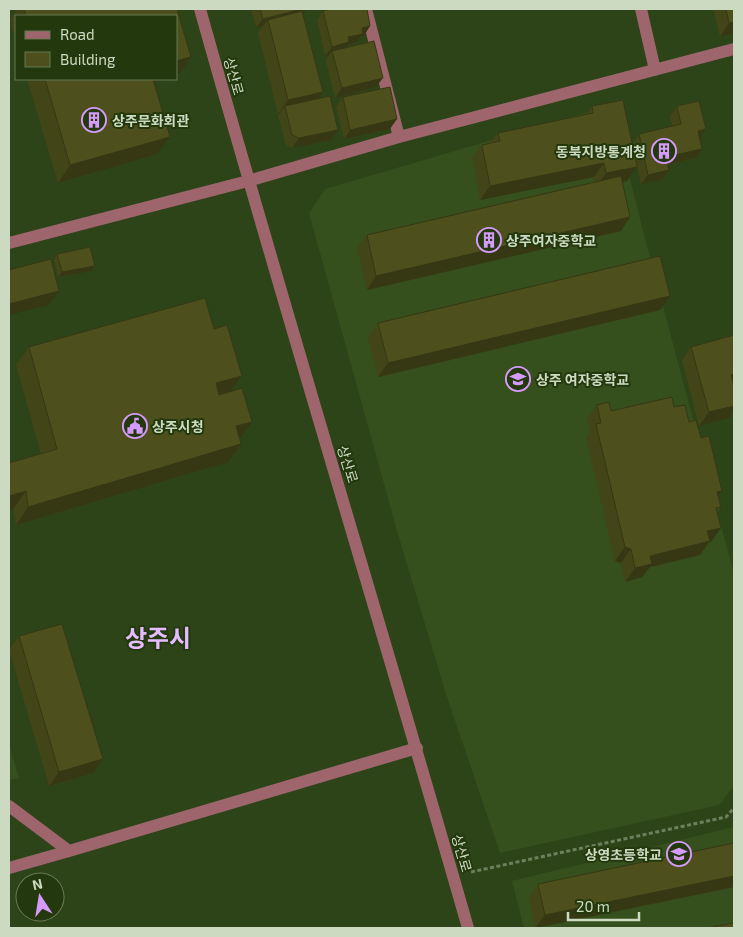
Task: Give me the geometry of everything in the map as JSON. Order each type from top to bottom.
[{"type":"street","name":"상산로","points":[[200,9],[248,180],[417,748],[468,928]]},
{"type":"street","points":[[366,9],[399,137]]},
{"type":"street","points":[[641,9],[655,70]]},
{"type":"street","points":[[9,243],[248,180],[399,137],[734,49]]},
{"type":"street","points":[[9,868],[70,852],[417,748]]},
{"type":"street","points":[[9,806],[70,852]]},
{"type":"path","points":[[453,876],[726,817],[734,808]]},
{"type":"shaded area","name":"상주 여자중학교","points":[[612,105],[642,227],[734,574],[734,786],[719,805],[500,853],[446,694],[397,531],[309,213],[325,189]]},
{"type":"shaded area","points":[[9,744],[19,778],[9,780]]},
{"type":"shaded area","name":"상영초등학교","points":[[734,827],[734,928],[524,928],[512,881]]},
{"type":"building","points":[[24,9],[177,9],[191,57],[178,60],[178,15],[26,15]]},
{"type":"building","points":[[260,9],[302,9],[263,19]]},
{"type":"building","points":[[331,9],[367,9],[370,26],[362,28],[363,34],[348,37],[349,42],[332,47],[323,11]]},
{"type":"building","points":[[726,9],[734,9],[734,22],[729,23]]},
{"type":"building","points":[[302,11],[323,92],[288,100],[268,20]]},
{"type":"building","points":[[374,41],[383,78],[342,88],[332,51]]},
{"type":"building","name":"상주문화회관","points":[[45,80],[153,80],[170,137],[70,165]]},
{"type":"building","points":[[390,87],[397,119],[350,130],[343,97]]},
{"type":"building","points":[[330,96],[338,130],[299,138],[292,135],[285,106]]},
{"type":"building","points":[[623,100],[637,167],[606,173],[604,163],[490,186],[482,145],[500,141],[498,133],[593,113],[592,106]]},
{"type":"building","name":"동북지방통계청","points":[[699,101],[706,129],[698,131],[702,149],[666,157],[669,170],[648,175],[639,134],[681,124],[677,106]]},
{"type":"building","name":"상주여자중학교","points":[[621,176],[630,217],[376,276],[367,235]]},
{"type":"building","points":[[90,247],[95,266],[62,272],[57,254]]},
{"type":"building","points":[[660,256],[670,296],[388,363],[378,323]]},
{"type":"building","points":[[51,259],[59,291],[9,304],[9,270]]},
{"type":"building","name":"상주시청","points":[[205,298],[214,329],[227,325],[242,376],[216,383],[219,395],[242,388],[252,422],[236,426],[241,444],[28,507],[26,491],[9,496],[9,463],[57,449],[29,347]]},
{"type":"building","points":[[734,335],[734,374],[731,375],[734,387],[734,406],[709,412],[691,347]]},
{"type":"building","points":[[672,397],[674,407],[685,405],[689,422],[696,420],[701,438],[709,436],[722,491],[717,492],[721,507],[716,508],[721,528],[707,531],[710,541],[650,556],[652,564],[635,568],[631,549],[625,547],[596,424],[601,423],[597,405],[609,402],[611,411]]},
{"type":"building","points":[[62,624],[103,759],[59,772],[19,636]]},
{"type":"building","points":[[734,843],[734,876],[545,915],[538,884]]},
{"type":"building","points":[[734,923],[734,928],[707,928]]},
{"type":"place","name":"상주문화회관","points":[[94,120]]},
{"type":"place","name":"동북지방통계청","points":[[664,151]]},
{"type":"place","name":"상주여자중학교","points":[[489,240]]},
{"type":"place","name":"상주 여자중학교","points":[[518,379]]},
{"type":"place","name":"상주시청","points":[[135,426]]},
{"type":"place","name":"상영초등학교","points":[[679,854]]},
{"type":"district","name":"상주시","points":[[158,637]]}]
